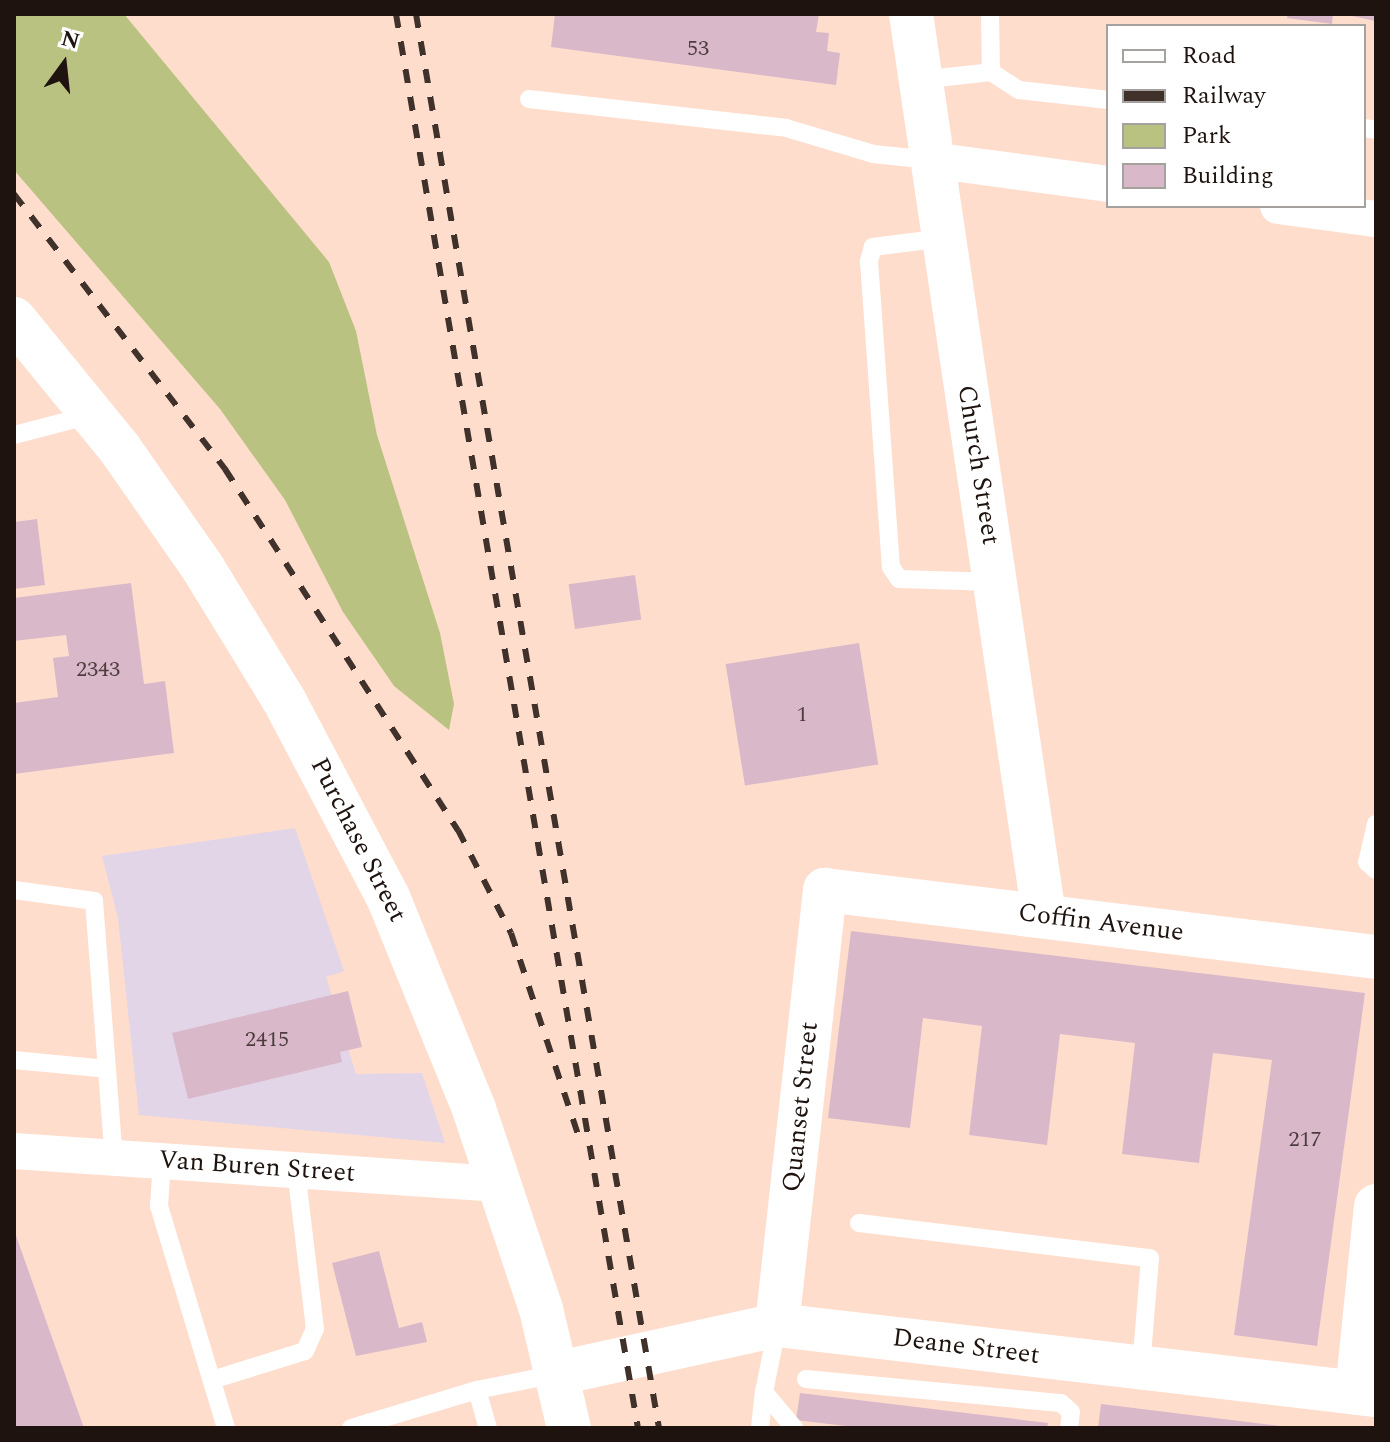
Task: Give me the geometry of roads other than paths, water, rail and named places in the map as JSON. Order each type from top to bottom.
[{"type":"main road","name":"Church Street","points":[[911,14],[1044,916]]},
{"type":"main road","name":"Purchase Street","points":[[14,319],[94,415],[236,620],[356,832],[419,963],[500,1184],[559,1373],[569,1428]]},
{"type":"main road","name":"Coffin Avenue","points":[[825,890],[1376,957]]},
{"type":"main road","name":"Quanset Street","points":[[777,1325],[825,890]]},
{"type":"main road","points":[[1366,1394],[1376,1206]]},
{"type":"main road","name":"Deane Street","points":[[559,1373],[777,1325],[1366,1394]]},
{"type":"street","points":[[931,160],[1106,184]]},
{"type":"street","points":[[1293,208],[1376,219]]},
{"type":"street","name":"Van Buren Street","points":[[14,1151],[500,1184]]},
{"type":"lane","points":[[990,14],[991,72]]},
{"type":"lane","points":[[920,80],[991,72],[1019,90],[1106,100]]},
{"type":"lane","points":[[529,99],[799,130],[861,151],[931,160]]},
{"type":"lane","points":[[944,238],[873,247],[869,261],[891,567],[899,579],[996,582]]},
{"type":"lane","points":[[14,435],[94,415]]},
{"type":"lane","points":[[1376,824],[1367,862],[1376,870]]},
{"type":"lane","points":[[14,890],[94,901],[114,1158]]},
{"type":"lane","points":[[14,1060],[107,1069]]},
{"type":"lane","points":[[162,1161],[159,1206],[226,1428]]},
{"type":"lane","points":[[212,1380],[305,1351],[315,1329],[296,1170]]},
{"type":"lane","points":[[859,1223],[1150,1258],[1141,1368]]},
{"type":"lane","points":[[760,1428],[777,1325]]},
{"type":"lane","points":[[351,1428],[477,1390],[559,1373]]},
{"type":"lane","points":[[806,1379],[1061,1403],[1071,1412],[1069,1428]]},
{"type":"lane","points":[[477,1390],[488,1428]]},
{"type":"lane","points":[[764,1392],[794,1428]]},
{"type":"railway","points":[[396,14],[638,1428]]},
{"type":"railway","points":[[416,14],[659,1428]]},
{"type":"railway","points":[[14,194],[225,469],[458,830],[511,933],[578,1134]]}]
